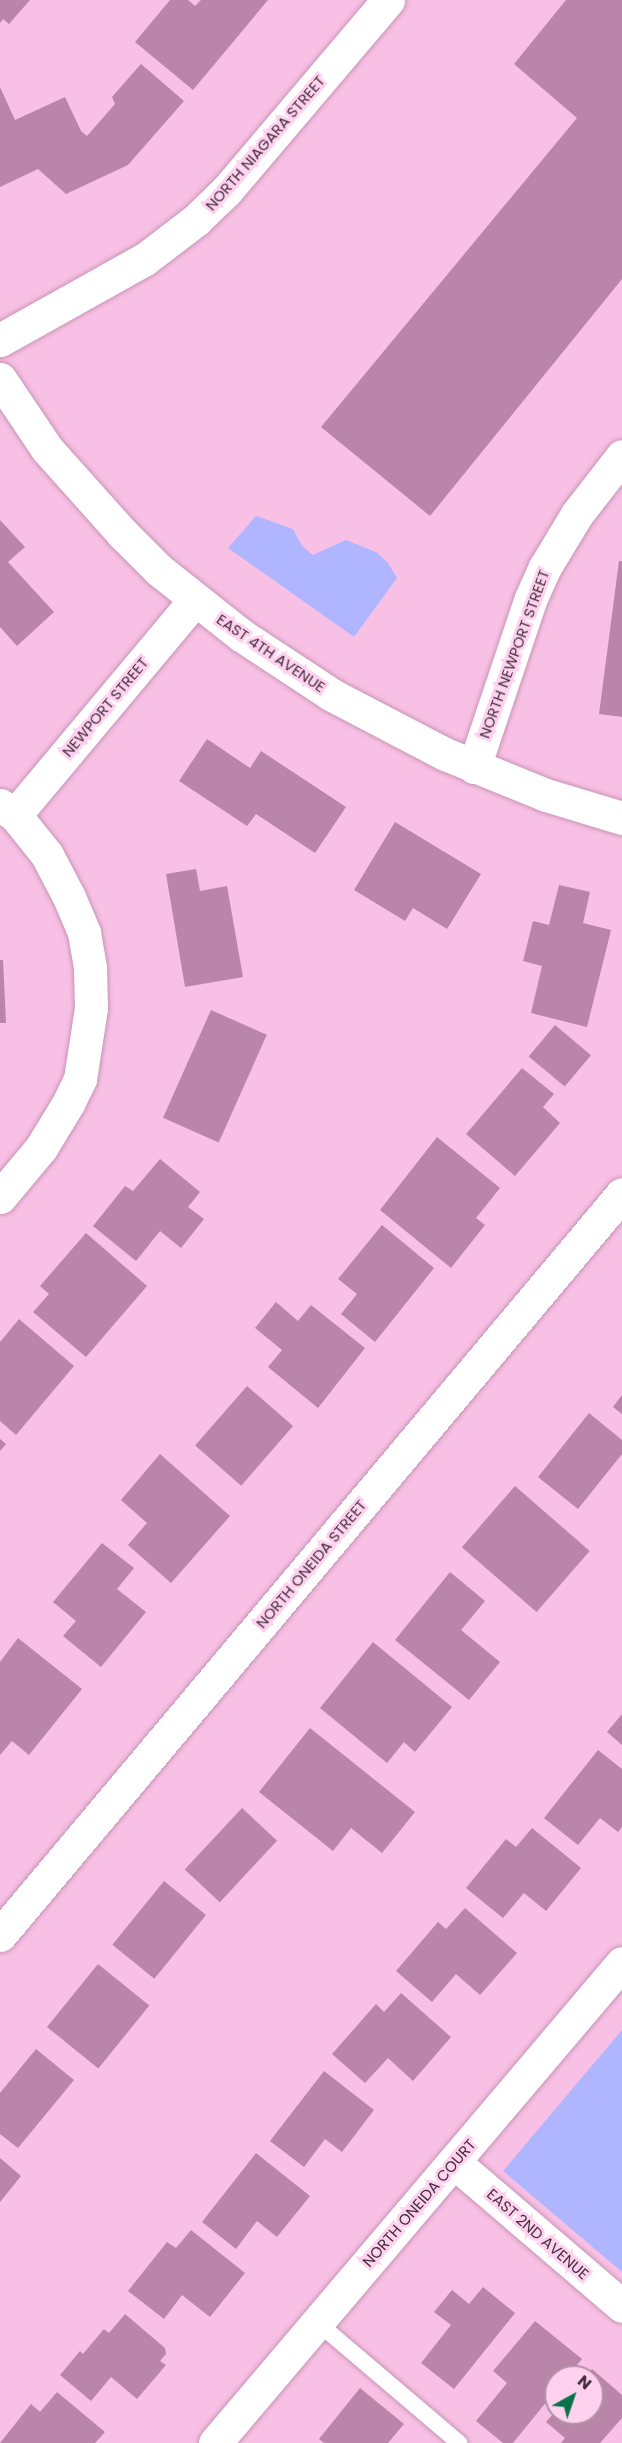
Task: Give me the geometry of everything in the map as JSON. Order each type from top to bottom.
[{"type":"street","name":"NORTH NIAGARA STREET","points":[[0,340],[171,242],[226,190],[388,0]]},
{"type":"street","name":"EAST 4TH AVENUE","points":[[0,379],[47,448],[82,490],[159,570],[241,635],[332,695],[393,729],[474,767],[546,795],[622,818]]},
{"type":"street","name":"NORTH NEWPORT STREET","points":[[474,767],[531,598],[545,567],[577,514],[622,456]]},
{"type":"street","name":"NEWPORT STREET","points":[[7,810],[195,600]]},
{"type":"street","points":[[0,1197],[41,1148],[69,1102],[80,1079],[91,1008],[90,968],[84,933],[69,897],[46,855],[7,810]]},
{"type":"street","name":"NORTH ONEIDA STREET","points":[[0,1935],[622,1194]]},
{"type":"street","name":"NORTH ONEIDA COURT","points":[[215,2443],[622,1964]]},
{"type":"street","name":"EAST 2ND AVENUE","points":[[454,2162],[622,2306]]},
{"type":"lane","points":[[317,2322],[459,2443]]},
{"type":"shaded area","points":[[256,516],[293,529],[302,546],[313,555],[346,540],[376,552],[388,563],[397,578],[354,637],[228,548]]},
{"type":"shaded area","points":[[622,2030],[622,2272],[503,2171]]},
{"type":"building","points":[[0,0],[30,0],[9,24],[3,19],[0,23]]},
{"type":"building","points":[[170,0],[188,0],[195,6],[201,0],[268,0],[193,90],[135,42]]},
{"type":"building","points":[[566,0],[622,0],[622,279],[430,516],[321,427],[577,118],[514,64]]},
{"type":"building","points":[[141,64],[184,101],[128,165],[66,194],[38,169],[0,187],[0,87],[15,120],[65,97],[81,131],[87,136],[115,104],[112,97]]},
{"type":"building","points":[[0,520],[25,547],[8,562],[54,612],[17,646],[0,627]]},
{"type":"building","points":[[619,561],[622,561],[622,717],[599,714]]},
{"type":"building","points":[[207,739],[250,768],[261,751],[346,807],[315,853],[256,814],[247,826],[179,781]]},
{"type":"building","points":[[395,822],[481,874],[447,929],[413,908],[405,921],[354,890]]},
{"type":"building","points":[[196,869],[200,891],[227,886],[243,977],[185,987],[166,874]]},
{"type":"building","points":[[559,885],[590,892],[583,923],[611,930],[587,1027],[531,1013],[542,966],[523,961],[533,921],[549,925]]},
{"type":"building","points":[[0,960],[3,960],[6,1023],[0,1023]]},
{"type":"building","points":[[211,1010],[267,1035],[219,1143],[163,1118]]},
{"type":"building","points":[[555,1025],[591,1055],[565,1087],[529,1056]]},
{"type":"building","points":[[522,1068],[554,1094],[543,1107],[560,1123],[515,1176],[466,1134]]},
{"type":"building","points":[[437,1137],[500,1188],[476,1218],[485,1225],[451,1268],[380,1210]]},
{"type":"building","points":[[160,1159],[200,1192],[188,1207],[204,1219],[181,1248],[160,1231],[136,1261],[93,1226],[125,1186],[133,1191]]},
{"type":"building","points":[[382,1225],[434,1268],[375,1342],[341,1314],[357,1294],[338,1279]]},
{"type":"building","points":[[86,1233],[147,1286],[86,1357],[33,1312],[49,1294],[40,1286]]},
{"type":"building","points":[[276,1302],[298,1321],[311,1305],[365,1348],[318,1408],[268,1367],[282,1350],[255,1328]]},
{"type":"building","points":[[19,1319],[74,1366],[16,1435],[0,1421],[0,1342]]},
{"type":"building","points":[[247,1386],[293,1426],[241,1486],[195,1446]]},
{"type":"building","points":[[622,1395],[622,1414],[613,1407]]},
{"type":"building","points":[[589,1413],[622,1440],[622,1454],[578,1509],[538,1477]]},
{"type":"building","points":[[0,1439],[6,1444],[0,1451]]},
{"type":"building","points":[[160,1454],[230,1516],[171,1583],[128,1545],[147,1523],[121,1500]]},
{"type":"building","points":[[515,1486],[590,1551],[537,1612],[462,1547]]},
{"type":"building","points":[[102,1543],[134,1568],[117,1589],[146,1612],[101,1667],[63,1636],[76,1621],[53,1602]]},
{"type":"building","points":[[450,1572],[485,1601],[461,1630],[500,1662],[469,1700],[395,1640]]},
{"type":"building","points":[[18,1638],[82,1689],[29,1755],[12,1741],[0,1755],[0,1662]]},
{"type":"building","points":[[373,1642],[452,1707],[415,1752],[404,1742],[387,1763],[320,1708]]},
{"type":"building","points":[[622,1714],[622,1745],[607,1732]]},
{"type":"building","points":[[310,1728],[415,1812],[382,1853],[351,1828],[333,1851],[259,1792]]},
{"type":"building","points":[[598,1750],[622,1769],[622,1827],[618,1832],[600,1818],[578,1845],[544,1818]]},
{"type":"building","points":[[242,1808],[277,1841],[220,1902],[185,1869]]},
{"type":"building","points":[[532,1828],[581,1868],[546,1911],[524,1893],[503,1918],[466,1888],[506,1839],[516,1847]]},
{"type":"building","points":[[164,1881],[206,1915],[154,1979],[112,1945]]},
{"type":"building","points":[[465,1908],[517,1953],[480,1995],[456,1974],[432,2002],[396,1971],[438,1922],[446,1929]]},
{"type":"building","points":[[98,1964],[149,2006],[98,2068],[47,2027]]},
{"type":"building","points":[[401,1993],[451,2037],[413,2081],[388,2058],[365,2083],[332,2054],[376,2004],[384,2012]]},
{"type":"building","points":[[36,2049],[74,2080],[18,2148],[0,2134],[0,2093]]},
{"type":"building","points":[[324,2071],[374,2110],[342,2152],[325,2139],[304,2167],[270,2141]]},
{"type":"building","points":[[256,2153],[310,2196],[277,2237],[257,2221],[236,2249],[202,2222]]},
{"type":"building","points":[[0,2158],[21,2176],[0,2202]]},
{"type":"building","points":[[191,2230],[245,2273],[210,2317],[182,2295],[164,2319],[128,2291],[167,2242],[176,2248]]},
{"type":"building","points":[[483,2287],[515,2313],[454,2389],[421,2363],[451,2325],[434,2312],[452,2290],[469,2304]]},
{"type":"building","points":[[125,2314],[165,2348],[166,2354],[160,2361],[166,2365],[137,2399],[111,2377],[91,2401],[60,2375],[80,2351],[83,2354],[104,2329],[109,2333]]},
{"type":"building","points":[[535,2321],[582,2359],[577,2365],[544,2365],[544,2405],[513,2443],[503,2443],[476,2421],[507,2383],[493,2371]]},
{"type":"building","points":[[604,2379],[622,2395],[622,2418],[600,2443],[561,2443],[565,2438],[550,2425],[604,2425]]},
{"type":"building","points":[[360,2388],[404,2424],[388,2443],[324,2443],[319,2439]]},
{"type":"building","points":[[57,2392],[105,2432],[95,2443],[0,2443],[31,2404],[40,2412]]}]
